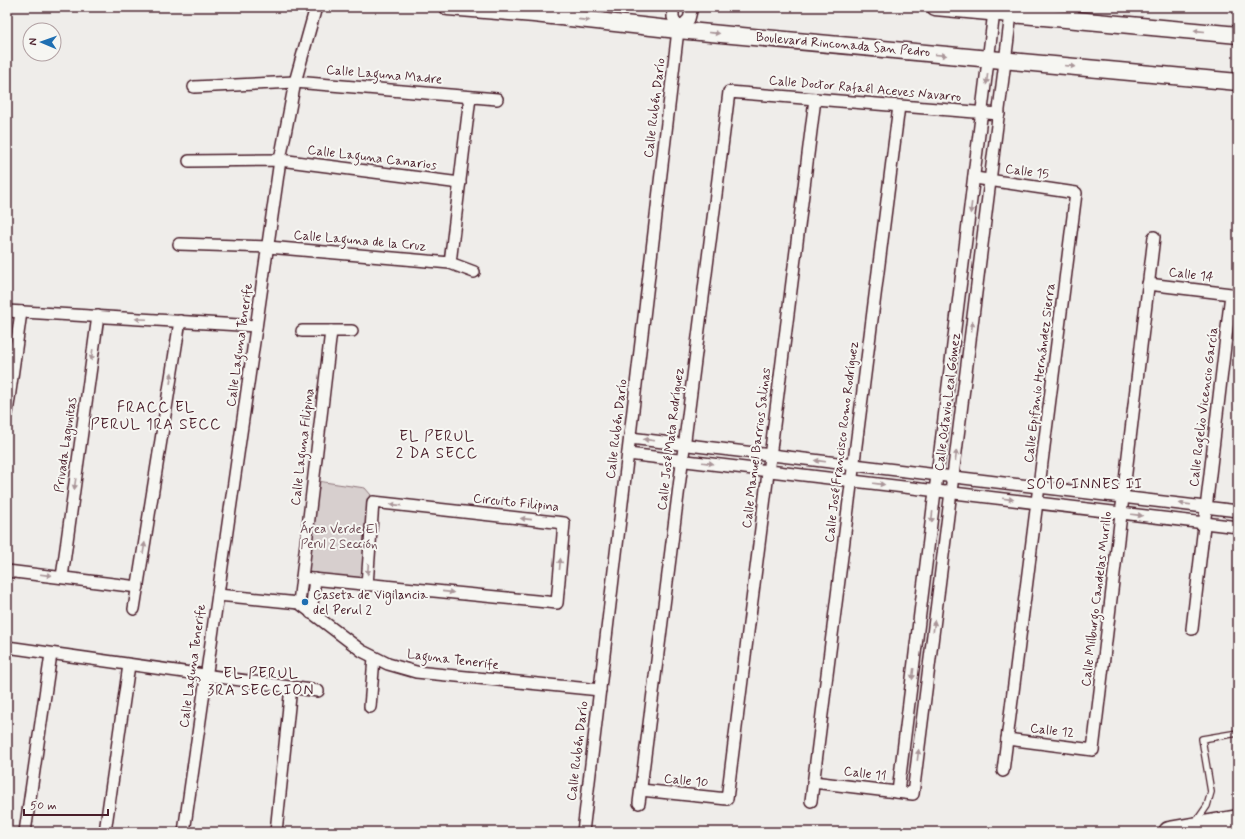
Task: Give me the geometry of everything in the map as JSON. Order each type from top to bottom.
[{"type":"highway","points":[[1169,832],[1238,820]]},
{"type":"street","name":"Calle Laguna Tenerife","points":[[184,832],[280,160],[295,82],[316,7]]},
{"type":"street","name":"Boulevard Rinconada San Pedro","points":[[448,7],[1238,82]]},
{"type":"street","name":"Calle Rubén Darío","points":[[583,832],[678,30],[673,17],[673,7]]},
{"type":"street","points":[[678,30],[689,19],[692,7]]},
{"type":"street","points":[[935,7],[1238,35]]},
{"type":"street","name":"Calle Octavio Leal Gómez","points":[[898,792],[983,113],[994,12]]},
{"type":"street","name":"Calle Octavio Leal Gómez","points":[[913,794],[1011,14]]},
{"type":"street","name":"Calle Laguna Madre","points":[[194,87],[295,82],[497,99]]},
{"type":"street","name":"Calle Doctor Rafaél Aceves Navarro","points":[[729,92],[999,114]]},
{"type":"street","name":"Calle José Mata Rodríguez","points":[[639,803],[729,92]]},
{"type":"street","points":[[450,263],[470,97]]},
{"type":"street","name":"Calle Manuel Barrios Salinas","points":[[727,799],[815,99]]},
{"type":"street","name":"Calle José Francisco Romo Rodríguez","points":[[811,802],[899,106]]},
{"type":"street","name":"Calle Laguna Canarios","points":[[188,160],[280,160],[460,183]]},
{"type":"street","name":"Calle 15","points":[[975,178],[1076,193]]},
{"type":"street","name":"Calle Epifanio Hernández Sierra","points":[[1003,771],[1076,193]]},
{"type":"street","name":"Calle Milburgo Candelas Murillo","points":[[1093,750],[1154,237]]},
{"type":"street","name":"Calle Laguna de la Cruz","points":[[179,244],[268,247],[450,263],[474,272]]},
{"type":"street","name":"Calle 14","points":[[1148,284],[1231,294]]},
{"type":"street","name":"Calle Rogelio Vicencio García","points":[[1192,629],[1231,294]]},
{"type":"street","points":[[7,311],[256,326]]},
{"type":"street","points":[[7,413],[21,312]]},
{"type":"street","name":"Privada Lagunitas","points":[[62,577],[98,316]]},
{"type":"street","points":[[134,609],[180,321]]},
{"type":"street","points":[[302,331],[352,331]]},
{"type":"street","name":"Calle Laguna Filipina","points":[[299,603],[331,331]]},
{"type":"street","points":[[630,438],[1238,511]]},
{"type":"street","points":[[628,454],[1238,527]]},
{"type":"street","name":"Circuito Filipina","points":[[302,578],[367,585],[557,603],[564,523],[373,502],[367,585]]},
{"type":"street","points":[[7,571],[138,587]]},
{"type":"street","points":[[311,613],[315,579]]},
{"type":"street","points":[[218,595],[299,603]]},
{"type":"street","name":"Laguna Tenerife","points":[[299,603],[362,651],[374,658],[395,666],[416,672],[600,690]]},
{"type":"street","points":[[7,648],[318,691]]},
{"type":"street","points":[[25,832],[51,654]]},
{"type":"street","points":[[370,707],[374,658]]},
{"type":"street","points":[[104,832],[129,665]]},
{"type":"street","points":[[276,832],[291,688]]},
{"type":"street","name":"Calle 12","points":[[1007,739],[1093,750]]},
{"type":"street","name":"Calle 11","points":[[814,782],[913,794]]},
{"type":"street","name":"Calle 10","points":[[641,790],[727,799]]},
{"type":"lane","points":[[1190,828],[1207,806],[1211,792],[1202,739],[1238,733]]},
{"type":"green space","name":"Área Verde El Perul 2 Sección","points":[[317,481],[365,488],[371,495],[365,578],[305,574]]},
{"type":"place","name":"Caseta de Vigilancia del Perul 2","points":[[305,602]]},
{"type":"district","name":"FRACC EL PERUL 1RA SECC","points":[[156,416]]},
{"type":"district","name":"EL PERUL 2 DA SECC","points":[[437,446]]},
{"type":"district","name":"SOTO INNES II","points":[[1085,485]]},
{"type":"district","name":"EL PERUL 3RA SECCION","points":[[261,682]]}]
